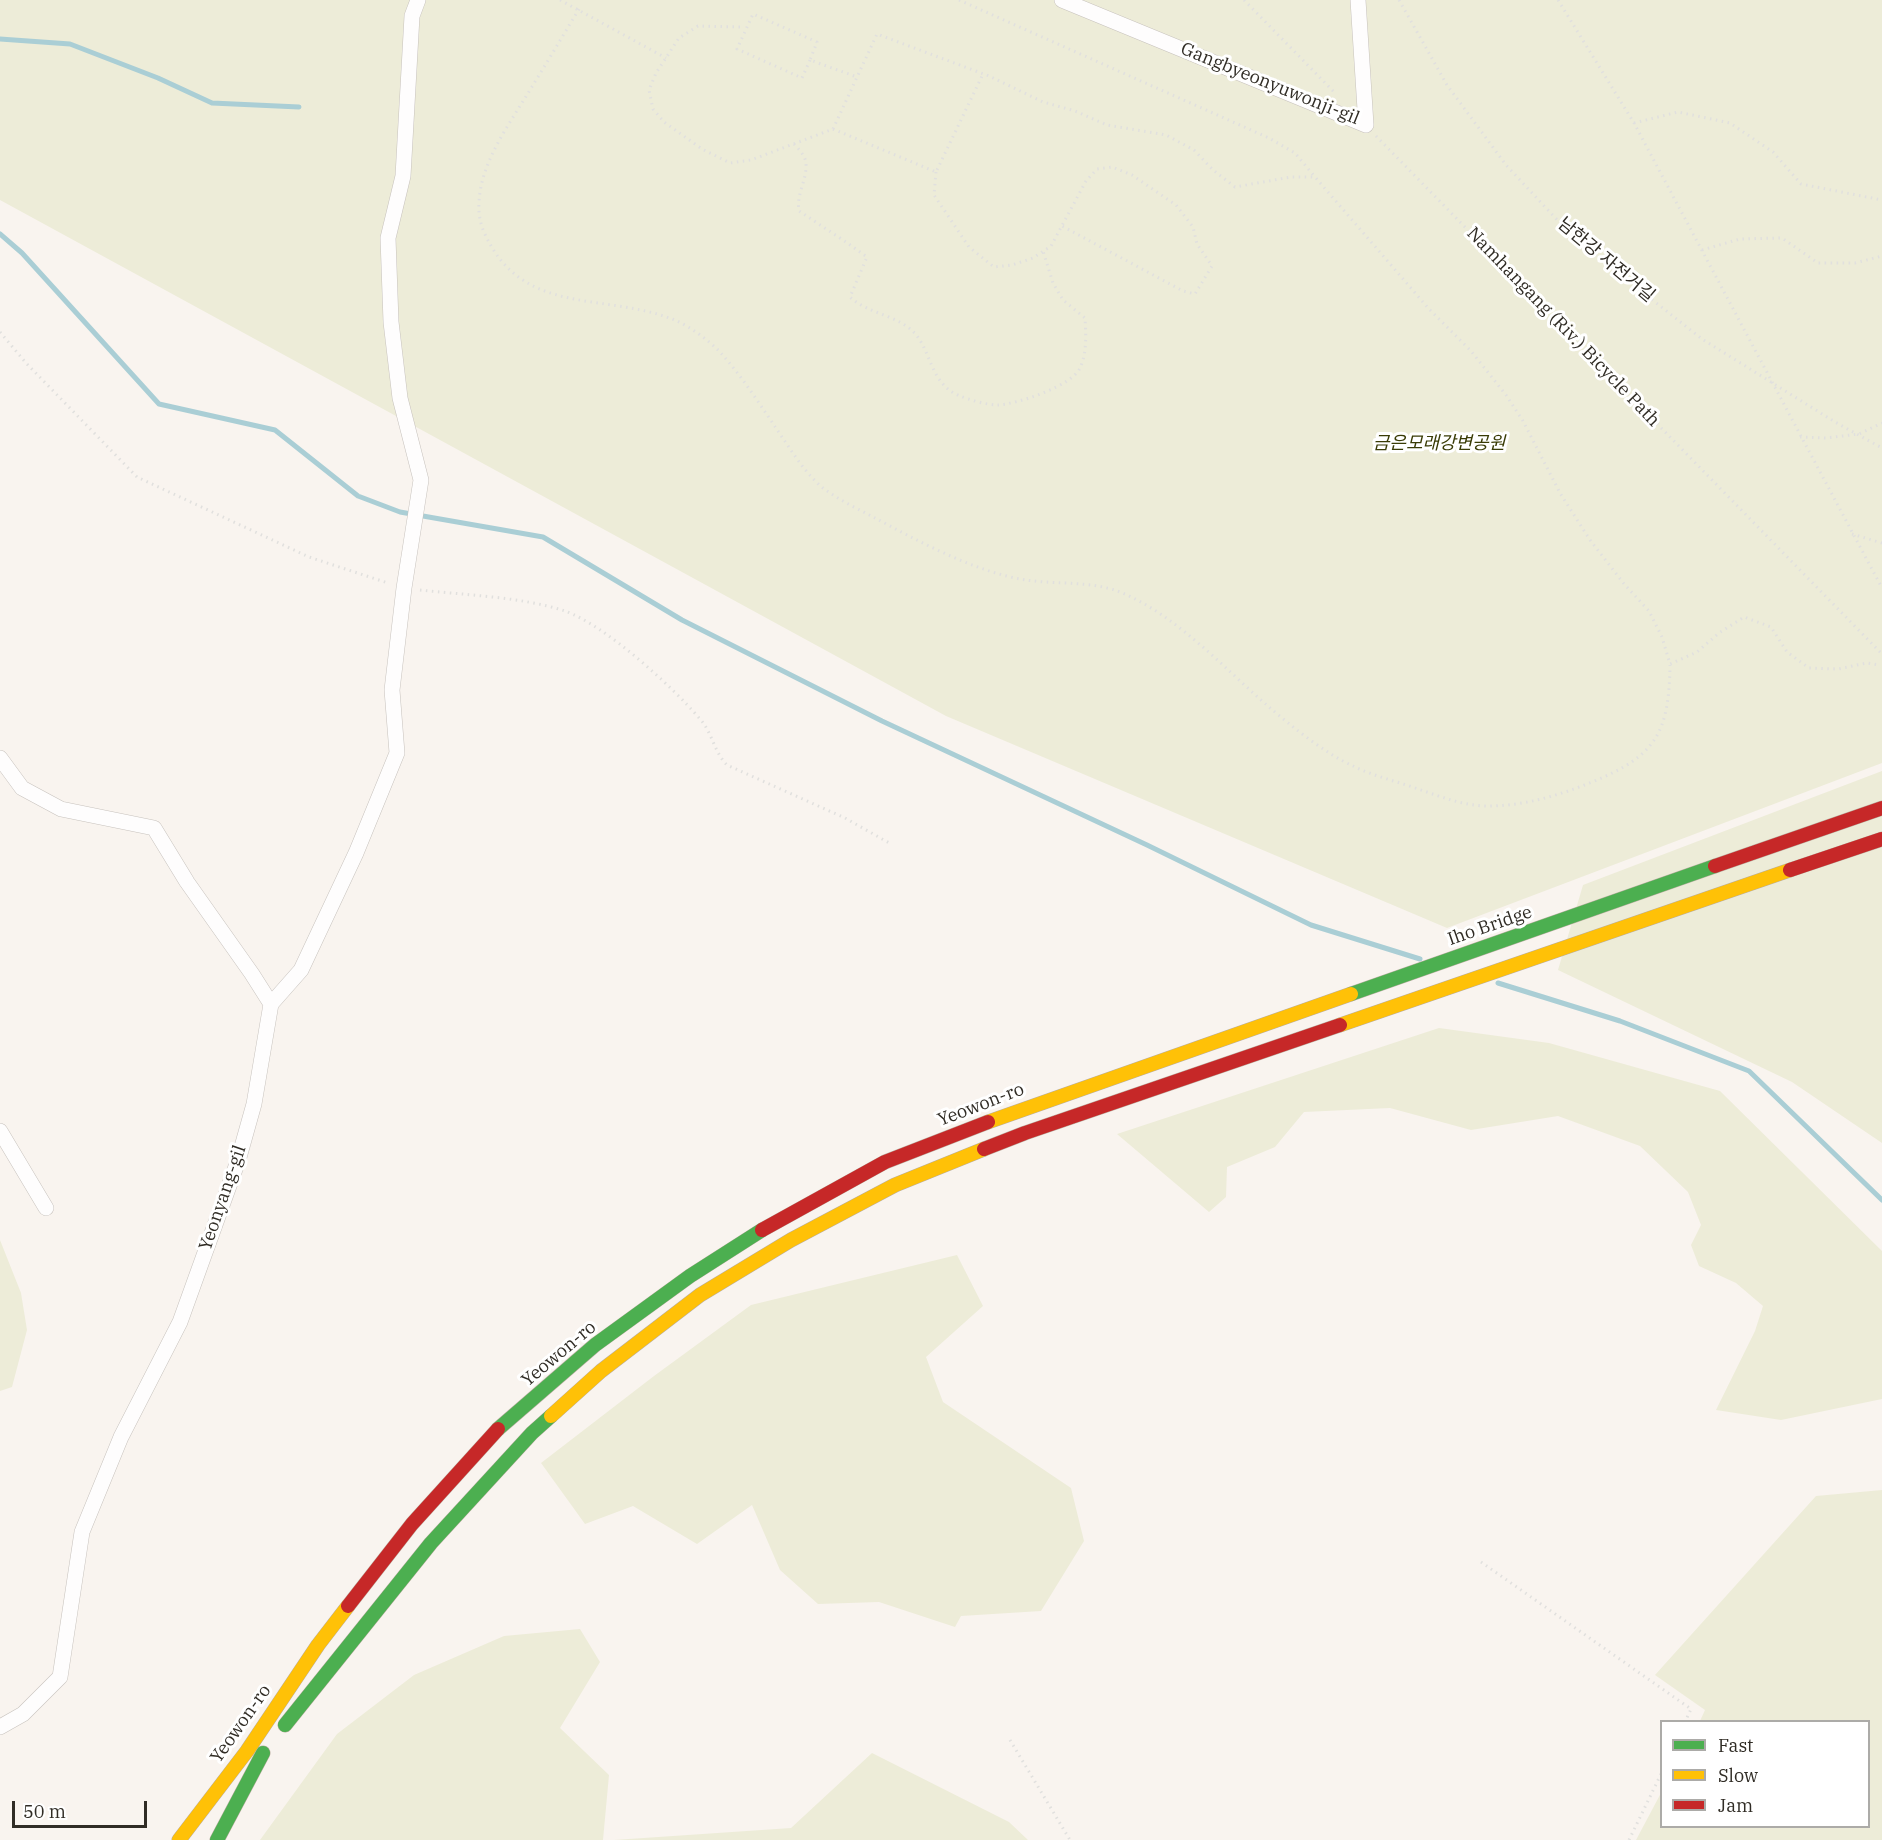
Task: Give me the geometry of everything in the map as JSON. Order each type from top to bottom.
[{"type":"highway","name":"Iho Bridge","points":[[1110,1078],[1882,808]]},
{"type":"highway","name":"Yeowon-ro","points":[[202,1840],[270,1744],[431,1543],[532,1433],[601,1371],[700,1295],[791,1240],[895,1185],[1025,1133],[1882,839]]},
{"type":"highway","name":"Yeowon-ro","points":[[179,1840],[247,1750],[318,1645],[412,1524],[498,1429],[595,1345],[690,1276],[780,1218],[885,1162],[1018,1110],[1110,1078]]},
{"type":"highway","points":[[217,1840],[270,1744]]},
{"type":"highway","points":[[167,1832],[247,1750]]},
{"type":"street","points":[[0,758],[22,788],[61,809],[154,828],[187,882],[271,1004],[301,970],[356,853],[397,753],[393,690],[406,572],[421,480],[400,398],[391,322],[388,238],[403,176],[412,16],[418,0]]},
{"type":"street","name":"Gangbyeonyuwonji-gil","points":[[1062,0],[1366,124],[1358,0]]},
{"type":"street","name":"Yeonyang-gil","points":[[0,1727],[23,1714],[60,1677],[82,1532],[121,1437],[180,1323],[238,1161],[254,1104],[271,1004]]},
{"type":"street","points":[[0,1131],[46,1208]]},
{"type":"path","points":[[560,0],[666,58]]},
{"type":"path","points":[[579,9],[498,143],[482,182],[478,215],[493,249],[509,269],[532,287],[560,297],[655,314],[680,322],[718,351],[747,387],[802,467],[823,488],[908,535],[968,562],[1023,579],[1108,588],[1126,594],[1157,612],[1274,712],[1351,766],[1463,804],[1492,806],[1537,801],[1570,791],[1622,770],[1643,753],[1659,733],[1669,705],[1670,664],[1662,637],[1649,611],[1625,585],[1590,540],[1560,493],[1523,421],[1506,395],[1471,351],[1417,295],[1295,153],[1269,138],[959,0]]},
{"type":"path","points":[[1244,0],[1341,100]]},
{"type":"path","name":"남한강 자전거길","points":[[1399,0],[1447,85],[1506,165],[1575,239],[1702,339],[1835,422],[1882,448]]},
{"type":"path","points":[[1558,0],[1634,123],[1882,588]]},
{"type":"path","points":[[753,15],[817,42],[810,60],[802,78],[737,49],[753,15]]},
{"type":"path","points":[[740,27],[698,26],[679,38],[656,73],[649,90],[653,110],[664,122],[702,149],[730,163],[752,160],[833,129],[936,172]]},
{"type":"path","points":[[833,129],[877,34],[983,74],[1043,102],[1075,111],[1107,125],[1166,135],[1194,150],[1213,170],[1236,187],[1291,177],[1315,177]]},
{"type":"path","points":[[810,60],[857,77]]},
{"type":"path","points":[[983,74],[936,172],[934,195],[969,247],[994,267],[1012,265],[1033,258],[1050,246],[1086,181],[1096,169],[1112,167],[1132,175],[1176,205],[1193,227],[1197,244],[1212,266],[1195,294],[1183,291],[1062,226]]},
{"type":"path","points":[[1634,123],[1678,112],[1730,123],[1773,152],[1801,184],[1882,200]]},
{"type":"path","name":"Namhangang (Riv.) Bicycle Path","points":[[1366,124],[1882,654]]},
{"type":"path","points":[[794,144],[804,156],[806,164],[798,204],[799,212],[867,258],[850,297],[857,304],[901,322],[917,336],[943,385],[957,395],[997,405],[1027,399],[1067,380],[1080,369],[1087,335],[1085,318],[1063,300],[1053,283],[1043,251]]},
{"type":"path","points":[[1702,250],[1740,238],[1782,238],[1818,263],[1855,263],[1882,256]]},
{"type":"path","points":[[0,332],[26,363],[137,477],[309,557],[404,588],[515,600],[565,611],[623,647],[654,674],[702,720],[720,758],[727,765],[845,818],[891,844]]},
{"type":"path","points":[[1800,437],[1826,438],[1859,434],[1882,423]]},
{"type":"path","points":[[1852,534],[1882,543]]},
{"type":"path","points":[[1670,664],[1697,652],[1719,633],[1744,617],[1771,627],[1787,652],[1809,668],[1838,669],[1867,663],[1879,664]]},
{"type":"path","points":[[1481,1562],[1691,1709],[1686,1720]]},
{"type":"path","points":[[1010,1740],[1070,1840]]},
{"type":"path","points":[[1629,1840],[1660,1776]]},
{"type":"green space","name":"금은모래강변공원","points":[[0,0],[1882,0],[1882,763],[1447,928],[946,716],[0,200]]},
{"type":"green space","points":[[1882,771],[1882,1143],[1792,1082],[1558,970],[1583,885]]},
{"type":"green space","points":[[1439,1028],[1549,1043],[1720,1091],[1882,1251],[1882,1399],[1781,1420],[1716,1410],[1755,1331],[1763,1306],[1736,1283],[1699,1266],[1691,1245],[1701,1225],[1688,1192],[1640,1146],[1558,1116],[1471,1130],[1390,1108],[1304,1112],[1275,1147],[1227,1167],[1226,1197],[1209,1212],[1117,1134]]},
{"type":"green space","points":[[0,1240],[21,1293],[27,1330],[12,1387],[0,1391]]},
{"type":"green space","points":[[957,1255],[983,1306],[926,1357],[943,1402],[1071,1488],[1084,1541],[1041,1611],[961,1616],[955,1627],[879,1602],[818,1604],[780,1570],[752,1505],[697,1544],[633,1506],[585,1524],[541,1463],[751,1305]]},
{"type":"green space","points":[[1882,1490],[1882,1840],[1636,1840],[1660,1795],[1660,1828],[1870,1828],[1870,1720],[1700,1720],[1705,1710],[1655,1675],[1816,1496]]},
{"type":"green space","points":[[580,1629],[600,1662],[560,1728],[609,1775],[603,1840],[260,1840],[337,1734],[414,1675],[504,1636]]},
{"type":"green space","points":[[872,1753],[1009,1822],[1028,1840],[614,1840],[791,1828]]},
{"type":"waterway","points":[[0,39],[70,44],[158,78],[212,103],[299,107]]},
{"type":"waterway","points":[[0,234],[22,253],[159,404],[275,430],[358,496],[400,512],[543,537],[682,620],[882,721],[1147,845],[1311,925],[1420,959]]},
{"type":"waterway","points":[[1498,983],[1620,1021],[1749,1071],[1882,1200]]},
{"type":"traffic: fast","points":[[1351,994],[1715,866]]},
{"type":"traffic: fast","points":[[498,1429],[595,1345],[690,1276],[762,1230]]},
{"type":"traffic: fast","points":[[285,1725],[431,1543],[532,1433],[551,1416]]},
{"type":"traffic: fast","points":[[217,1840],[263,1753]]},
{"type":"traffic: slow","points":[[1340,1025],[1790,870]]},
{"type":"traffic: slow","points":[[988,1122],[1351,994]]},
{"type":"traffic: slow","points":[[551,1416],[601,1371],[700,1295],[791,1240],[895,1185],[984,1149]]},
{"type":"traffic: slow","points":[[179,1840],[247,1751],[318,1645],[348,1606]]},
{"type":"traffic: jam","points":[[1715,866],[1882,808]]},
{"type":"traffic: jam","points":[[1790,870],[1882,839]]},
{"type":"traffic: jam","points":[[984,1149],[1340,1025]]},
{"type":"traffic: jam","points":[[762,1230],[885,1162],[988,1122]]},
{"type":"traffic: jam","points":[[348,1606],[412,1524],[498,1429]]}]
